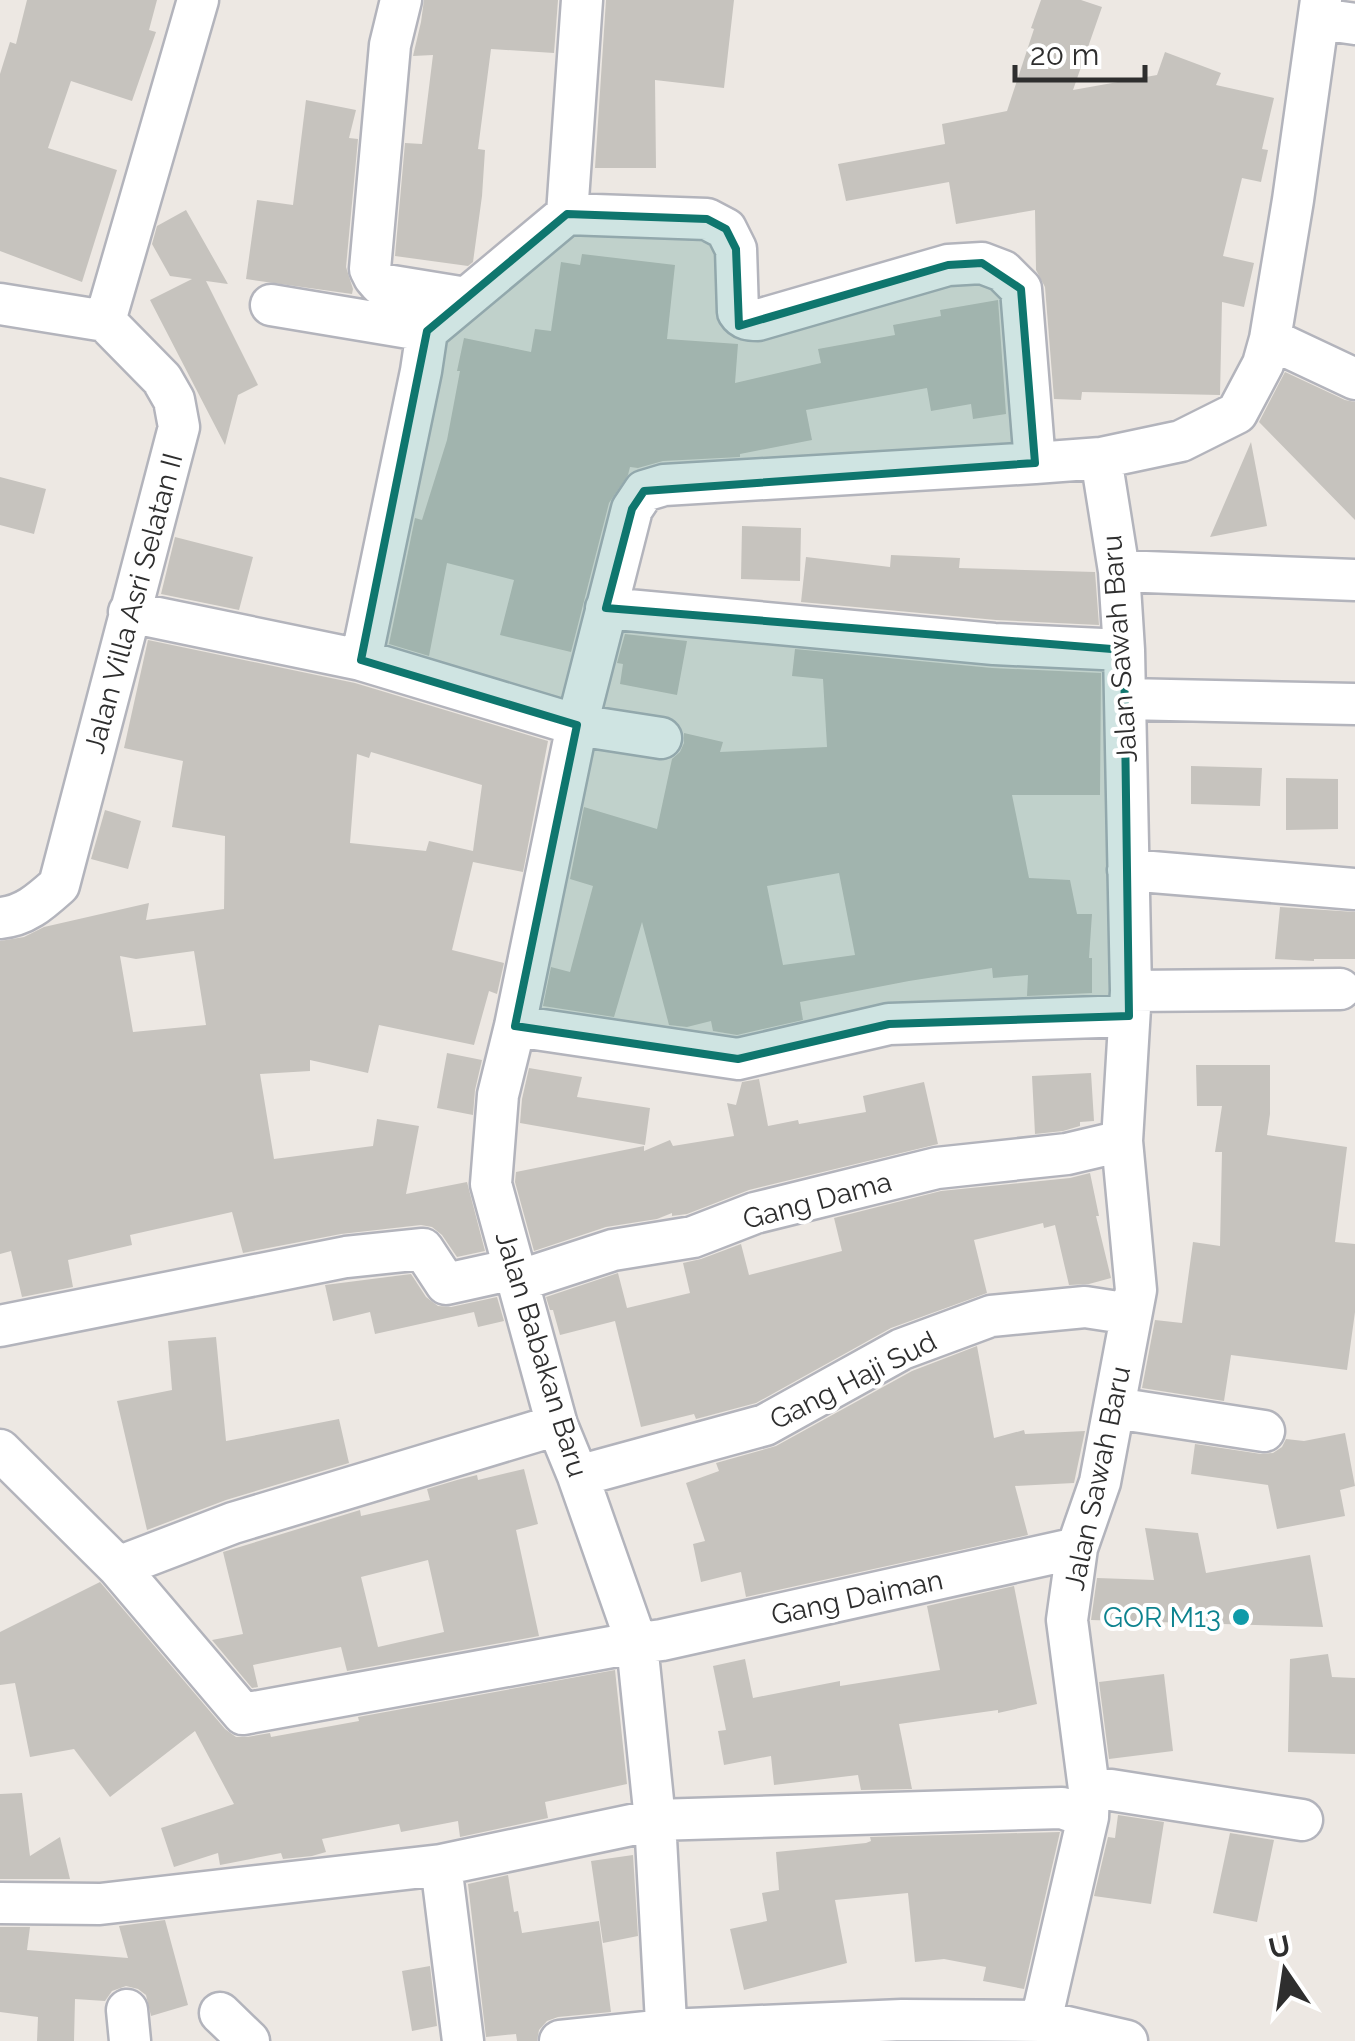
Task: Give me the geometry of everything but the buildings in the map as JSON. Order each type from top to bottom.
[{"type":"street","points":[[0,304],[105,321],[198,0]]},
{"type":"street","points":[[401,0],[390,45],[370,269],[380,284],[466,298]]},
{"type":"street","points":[[567,214],[582,0]]},
{"type":"street","points":[[360,660],[427,331],[567,214],[707,219],[726,229],[736,249],[738,312],[750,320],[948,265],[982,264],[1003,271],[1020,289],[1034,463],[1100,458],[1181,441],[1237,414],[1263,364],[1270,338],[1332,14]]},
{"type":"street","points":[[272,305],[427,331]]},
{"type":"street","name":"Jalan Villa Asri Selatan II","points":[[0,918],[10,918],[34,907],[59,885],[179,427],[174,400],[162,379],[105,321]]},
{"type":"street","points":[[1270,338],[1355,379]]},
{"type":"street","name":"Jalan Sawah Baru","points":[[1041,2021],[1089,1803],[1067,1620],[1077,1548],[1100,1482],[1136,1290],[1122,1141],[1130,1003],[1124,650],[1118,571],[1100,458]]},
{"type":"street","name":"Jalan Babakan Baru","points":[[666,2036],[656,1820],[638,1644],[557,1425],[491,1184],[498,1095],[576,725],[632,509],[644,491],[696,482],[1034,463]]},
{"type":"street","points":[[1118,571],[1355,580]]},
{"type":"street","points":[[606,608],[994,644],[1124,650]]},
{"type":"street","points":[[129,612],[360,660],[576,725],[660,738]]},
{"type":"street","points":[[1126,699],[1355,704]]},
{"type":"street","points":[[1128,870],[1355,888]]},
{"type":"street","points":[[515,1026],[738,1058],[889,1024],[1340,989]]},
{"type":"street","name":"Gang Dama","points":[[0,1326],[346,1256],[424,1249],[446,1284],[516,1275],[613,1250],[693,1237],[755,1213],[937,1168],[1067,1154],[1122,1141]]},
{"type":"street","name":"Gang Haji Sud","points":[[578,1476],[765,1425],[902,1350],[991,1316],[1085,1307],[1131,1314]]},
{"type":"street","points":[[1116,1408],[1264,1431]]},
{"type":"street","points":[[0,1450],[118,1567],[233,1523],[557,1425]]},
{"type":"street","name":"Gang Daiman","points":[[118,1567],[243,1714],[662,1640],[1077,1548]]},
{"type":"street","points":[[0,1903],[100,1904],[441,1865],[656,1820],[1062,1808],[1089,1803],[1111,1790],[1302,1820]]},
{"type":"street","points":[[441,1865],[463,2041]]},
{"type":"street","points":[[560,2041],[902,2020],[1041,2021],[1128,2041]]},
{"type":"highlighted area","points":[[567,214],[707,219],[726,229],[736,249],[739,326],[948,265],[982,263],[1021,289],[1035,463],[644,491],[632,509],[606,608],[1124,650],[1129,1016],[889,1024],[738,1059],[515,1026],[577,725],[361,660],[427,331]]},
{"type":"place","name":"GOR M13","points":[[1241,1617]]}]
